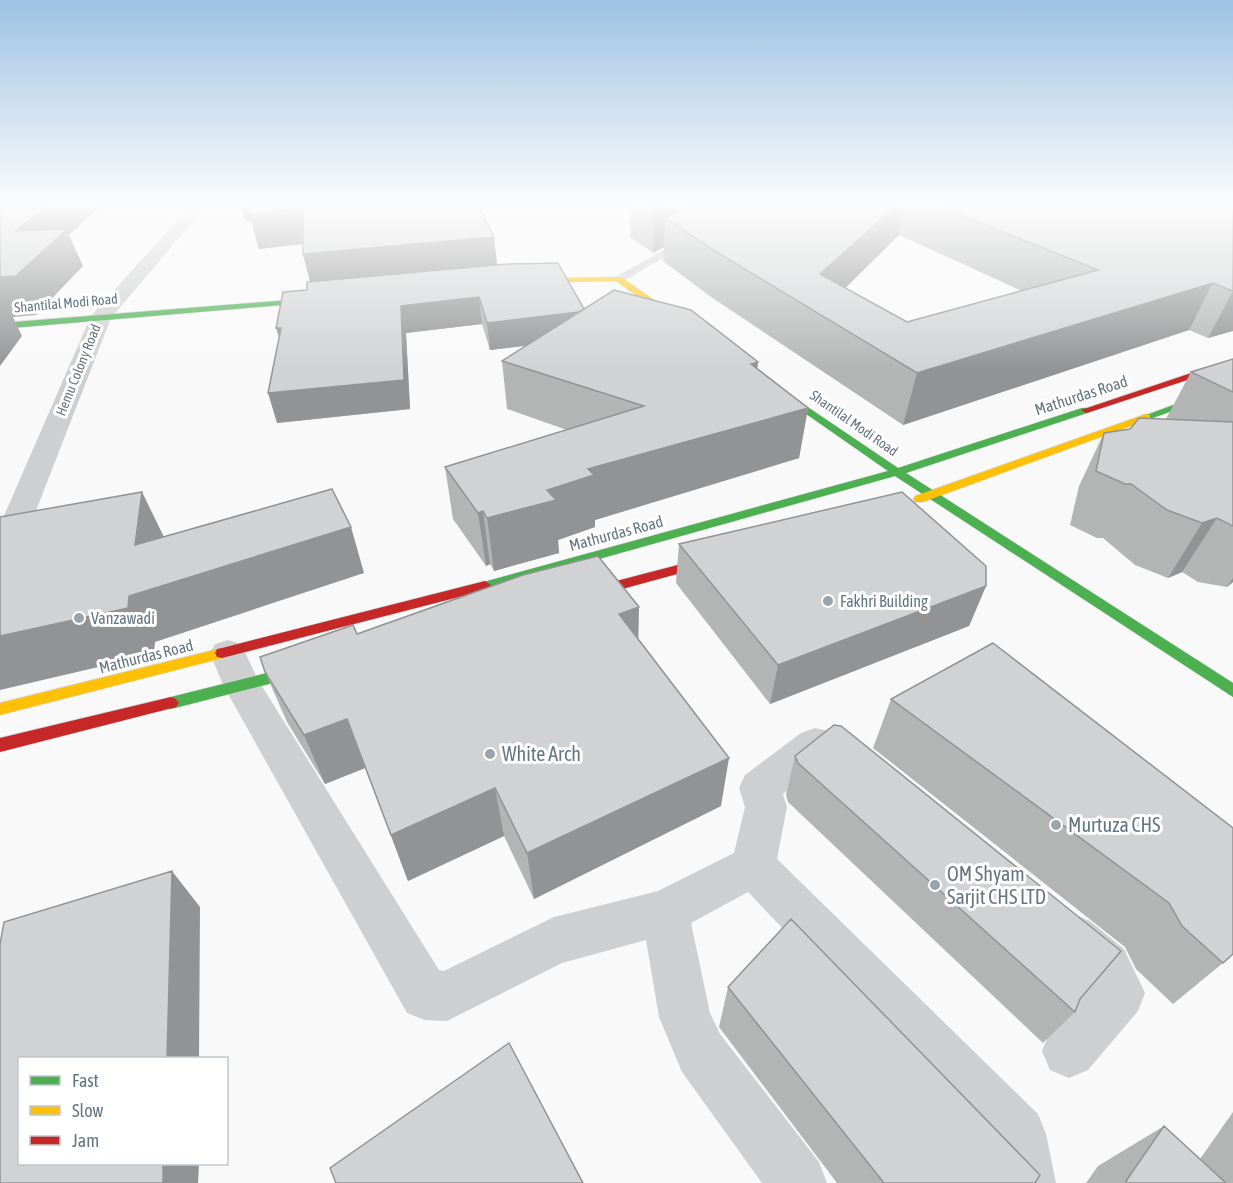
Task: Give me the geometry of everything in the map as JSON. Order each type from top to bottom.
[{"type":"street","name":"Hemu Colony Road","points":[[0,561],[100,316],[150,260]]},
{"type":"street","points":[[509,281],[618,279],[695,332]]},
{"type":"street","name":"Shantilal Modi Road","points":[[0,326],[338,298]]},
{"type":"street","name":"Mathurdas Road","points":[[0,709],[235,669],[480,588],[897,472],[1233,362]]},
{"type":"street","name":"Shantilal Modi Road","points":[[762,379],[897,472],[1233,691]]},
{"type":"street","points":[[900,504],[1233,386]]},
{"type":"street","points":[[560,602],[733,555]]},
{"type":"street","points":[[0,746],[235,669],[319,666]]},
{"type":"street","points":[[235,669],[425,994],[447,996],[554,941],[665,912],[753,866],[766,807],[760,788],[815,744],[841,749],[868,771]]},
{"type":"street","points":[[753,866],[1018,1134],[1027,1183]]},
{"type":"street","points":[[665,912],[684,1017],[701,1053],[798,1183]]},
{"type":"street","points":[[1043,913],[1107,966],[1120,993],[1069,1050]]},
{"type":"lane","points":[[618,279],[651,260]]},
{"type":"building","points":[[0,260],[33,260],[16,276],[0,277]]},
{"type":"building","points":[[730,260],[835,260],[820,274],[907,322],[1098,270],[1074,260],[1233,260],[1233,291],[1213,283],[917,373]]},
{"type":"building","points":[[558,263],[584,309],[579,312],[487,323],[479,297],[401,306],[404,380],[268,393],[281,328],[276,328],[283,292],[307,290],[307,282],[507,264]]},
{"type":"building","points":[[614,290],[691,310],[758,362],[751,364],[808,408],[588,469],[594,475],[547,490],[556,500],[487,518],[483,511],[478,513],[445,467],[644,406],[502,361]]},
{"type":"building","points":[[1233,359],[1233,392],[1191,372]]},
{"type":"building","points":[[1139,418],[1233,422],[1233,526],[1217,518],[1202,523],[1167,510],[1131,484],[1125,484],[1096,471],[1104,433],[1130,429]]},
{"type":"building","points":[[332,489],[351,527],[129,596],[128,608],[0,636],[0,517],[142,492],[135,545]]},
{"type":"building","name":"Fakhri Building","points":[[902,492],[986,566],[986,586],[778,665],[679,544]]},
{"type":"building","name":"White Arch","points":[[598,556],[639,607],[619,614],[729,758],[527,853],[495,788],[391,835],[347,719],[304,735],[265,672],[260,657],[353,625],[357,634],[523,575]]},
{"type":"building","points":[[993,643],[1233,828],[1233,954],[1223,963],[1182,926],[1169,903],[891,699]]},
{"type":"building","points":[[834,725],[841,726],[1121,951],[1080,999],[1075,1012],[798,763],[795,756]]},
{"type":"building","points":[[172,871],[167,1057],[18,1057],[18,1165],[163,1165],[163,1183],[0,1183],[0,944],[4,922]]},
{"type":"building","points":[[791,919],[1040,1175],[1035,1183],[884,1183],[728,987]]},
{"type":"building","points":[[509,1043],[583,1183],[336,1183],[330,1168]]},
{"type":"building","points":[[1164,1126],[1226,1183],[1128,1183],[1126,1181]]},
{"type":"traffic: fast","points":[[0,326],[326,299]]},
{"type":"traffic: fast","points":[[772,386],[897,472],[1233,691]]},
{"type":"traffic: fast","points":[[1146,417],[1233,386]]},
{"type":"traffic: fast","points":[[485,586],[897,472],[1086,410]]},
{"type":"traffic: fast","points":[[171,703],[311,668]]},
{"type":"traffic: slow","points":[[523,281],[618,279],[683,324]]},
{"type":"traffic: slow","points":[[919,499],[1146,417]]},
{"type":"traffic: slow","points":[[0,709],[222,653]]},
{"type":"traffic: jam","points":[[1086,410],[1233,362]]},
{"type":"traffic: jam","points":[[578,596],[720,558]]},
{"type":"traffic: jam","points":[[222,653],[485,586]]},
{"type":"traffic: jam","points":[[0,745],[171,703]]},
{"type":"place","name":"Fakhri Building","points":[[828,601]]},
{"type":"place","name":"Vanzawadi","points":[[79,618]]},
{"type":"place","name":"White Arch","points":[[490,754]]},
{"type":"place","name":"Murtuza CHS","points":[[1056,825]]},
{"type":"place","name":"OM Shyam Sarjit CHS LTD","points":[[935,885]]}]
